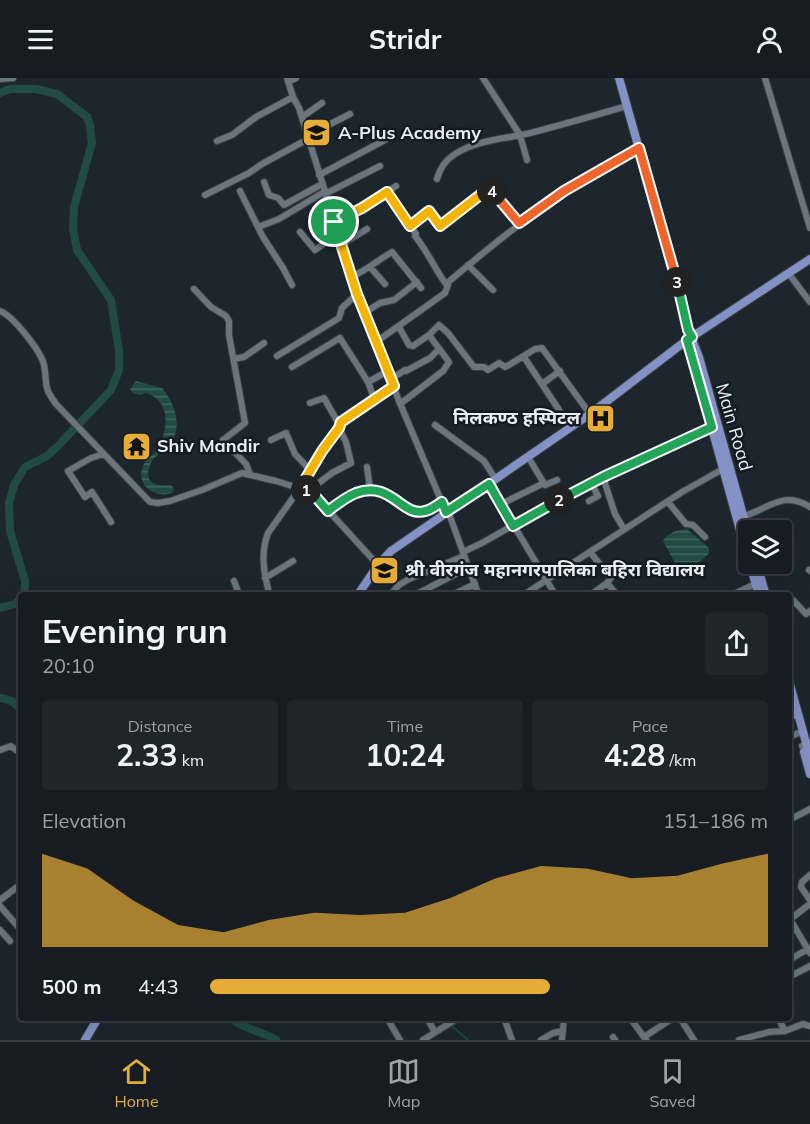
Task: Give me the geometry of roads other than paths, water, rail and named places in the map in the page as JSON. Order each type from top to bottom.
[{"type":"main road","name":"Main Road","points":[[619,78],[742,520]]},
{"type":"main road","points":[[360,592],[378,565],[391,551],[590,414],[689,336],[810,259]]},
{"type":"main road","name":"Main Road","points":[[715,426],[723,469],[742,520]]},
{"type":"main road","points":[[755,574],[764,592]]},
{"type":"main road","points":[[758,574],[759,592]]},
{"type":"main road","points":[[792,695],[800,732]]},
{"type":"main road","points":[[792,709],[810,757]]},
{"type":"main road","points":[[806,744],[810,774]]},
{"type":"main road","points":[[85,1040],[96,1021]]},
{"type":"street","points":[[0,79],[13,78]]},
{"type":"street","points":[[296,78],[287,80],[302,117],[357,294],[478,592]]},
{"type":"street","points":[[483,78],[520,135],[527,160]]},
{"type":"street","points":[[765,78],[810,228]]},
{"type":"street","points":[[217,141],[231,135],[256,117],[292,97]]},
{"type":"street","points":[[302,117],[322,103]]},
{"type":"street","points":[[436,179],[440,168],[454,154],[498,138],[520,135],[627,106]]},
{"type":"street","points":[[205,195],[249,173],[350,114]]},
{"type":"street","points":[[319,175],[385,140]]},
{"type":"street","points":[[446,284],[519,223],[564,191],[639,148]]},
{"type":"street","points":[[258,227],[279,219],[380,166]]},
{"type":"street","points":[[264,183],[269,195],[278,198],[284,205],[322,184]]},
{"type":"street","points":[[334,222],[362,208],[396,186]]},
{"type":"street","points":[[410,226],[429,211],[440,226],[489,188],[519,223]]},
{"type":"street","points":[[240,191],[292,285]]},
{"type":"street","points":[[376,342],[445,293],[448,285],[430,264],[429,254],[387,192]]},
{"type":"street","points":[[341,245],[367,229]]},
{"type":"street","points":[[300,232],[315,250],[338,234]]},
{"type":"street","points":[[351,277],[392,252],[419,285],[394,300],[380,303],[364,313]]},
{"type":"street","points":[[468,265],[493,290]]},
{"type":"street","points":[[370,267],[385,284]]},
{"type":"street","points":[[789,274],[810,302]]},
{"type":"street","points":[[194,289],[203,300],[229,321],[229,335],[245,423],[223,440],[246,464],[250,474]]},
{"type":"street","points":[[277,356],[339,318],[342,308],[357,294]]},
{"type":"street","points":[[0,311],[6,313],[26,335],[41,359],[44,365],[46,387],[56,404],[150,502],[158,503],[202,490],[242,473],[250,474],[308,491],[378,565]]},
{"type":"street","points":[[399,327],[409,345],[413,346],[439,325],[474,367],[484,367],[488,370],[500,363],[505,367],[542,348],[590,414]]},
{"type":"street","points":[[400,404],[449,364],[429,335]]},
{"type":"street","points":[[291,367],[340,338],[368,382],[374,398]]},
{"type":"street","points":[[234,359],[244,357],[264,343]]},
{"type":"street","points":[[269,592],[263,557],[265,541],[322,451],[346,418],[374,398],[405,370],[430,358],[439,349]]},
{"type":"street","points":[[524,357],[569,428]]},
{"type":"street","points":[[542,384],[560,370]]},
{"type":"street","points":[[368,382],[387,371]]},
{"type":"street","points":[[308,491],[332,473],[351,463],[346,442],[324,398],[310,403]]},
{"type":"street","points":[[435,425],[484,461],[501,504],[554,592]]},
{"type":"street","points":[[394,592],[399,585],[409,579],[463,554],[591,483],[715,426]]},
{"type":"street","points":[[271,440],[286,433],[295,454],[310,470]]},
{"type":"street","points":[[104,454],[91,458],[68,471],[85,497],[92,492],[111,522]]},
{"type":"street","points":[[528,457],[544,483]]},
{"type":"street","points":[[367,467],[370,489]]},
{"type":"street","points":[[528,592],[624,529],[723,469]]},
{"type":"street","points":[[603,477],[615,514],[624,529]]},
{"type":"street","points":[[501,504],[544,483],[545,485],[557,480]]},
{"type":"street","points":[[589,501],[598,496],[591,483]]},
{"type":"street","points":[[328,511],[348,496],[370,489],[384,491],[410,509],[418,511],[425,511],[442,502]]},
{"type":"street","points":[[741,517],[786,499],[796,500],[810,507]]},
{"type":"street","points":[[668,502],[686,524],[693,525],[705,537]]},
{"type":"street","points":[[590,552],[610,575],[607,583],[595,592]]},
{"type":"street","points":[[265,578],[293,561]]},
{"type":"street","points":[[421,592],[469,567]]},
{"type":"street","points":[[234,581],[238,592]]},
{"type":"street","points":[[738,592],[759,582]]},
{"type":"street","points":[[607,583],[615,592]]},
{"type":"street","points":[[458,592],[475,584]]},
{"type":"street","points":[[793,600],[806,614],[810,611]]},
{"type":"street","points":[[792,736],[800,732]]},
{"type":"street","points":[[0,750],[11,746],[18,751]]},
{"type":"street","points":[[792,818],[810,809]]},
{"type":"street","points":[[792,917],[810,902],[801,887],[802,882],[810,874]]},
{"type":"street","points":[[0,900],[18,886]]},
{"type":"street","points":[[0,906],[18,927]]},
{"type":"street","points":[[792,925],[809,951],[792,959]]},
{"type":"street","points":[[0,930],[10,941]]},
{"type":"street","points":[[792,975],[810,966]]},
{"type":"street","points":[[389,1021],[400,1040]]},
{"type":"street","points":[[429,1021],[435,1032]]},
{"type":"street","points":[[423,1040],[453,1021]]},
{"type":"street","points":[[505,1021],[512,1040]]},
{"type":"street","points":[[562,1040],[564,1021]]},
{"type":"street","points":[[632,1021],[645,1038],[669,1021]]},
{"type":"street","points":[[682,1021],[694,1040]]},
{"type":"street","points":[[780,1021],[785,1031]]},
{"type":"street","points":[[739,1040],[769,1032],[785,1031],[803,1024],[810,1026]]},
{"type":"street","points":[[541,1040],[563,1030]]},
{"type":"waterway","points":[[0,93],[10,89],[36,89],[57,94],[87,117],[92,143],[74,207],[73,229],[77,250],[111,300],[119,351],[119,370],[111,390],[47,456],[25,467],[14,485],[9,503],[10,531],[25,581],[24,592]]},
{"type":"waterway","points":[[0,608],[18,601]]},
{"type":"waterway","points":[[0,698],[12,701],[18,706]]},
{"type":"waterway","points":[[235,1021],[276,1040]]},
{"type":"waterway","points":[[451,1025],[468,1040]]},
{"type":"place","name":"A-Plus Academy","points":[[317,133]]},
{"type":"place","name":"निलकण्ठ हस्पिटल","points":[[601,418]]},
{"type":"place","name":"Shiv Mandir","points":[[136,446]]},
{"type":"place","name":"श्री वीरगंज महानगरपालिका बहिरा विद्यालय","points":[[384,570]]}]
